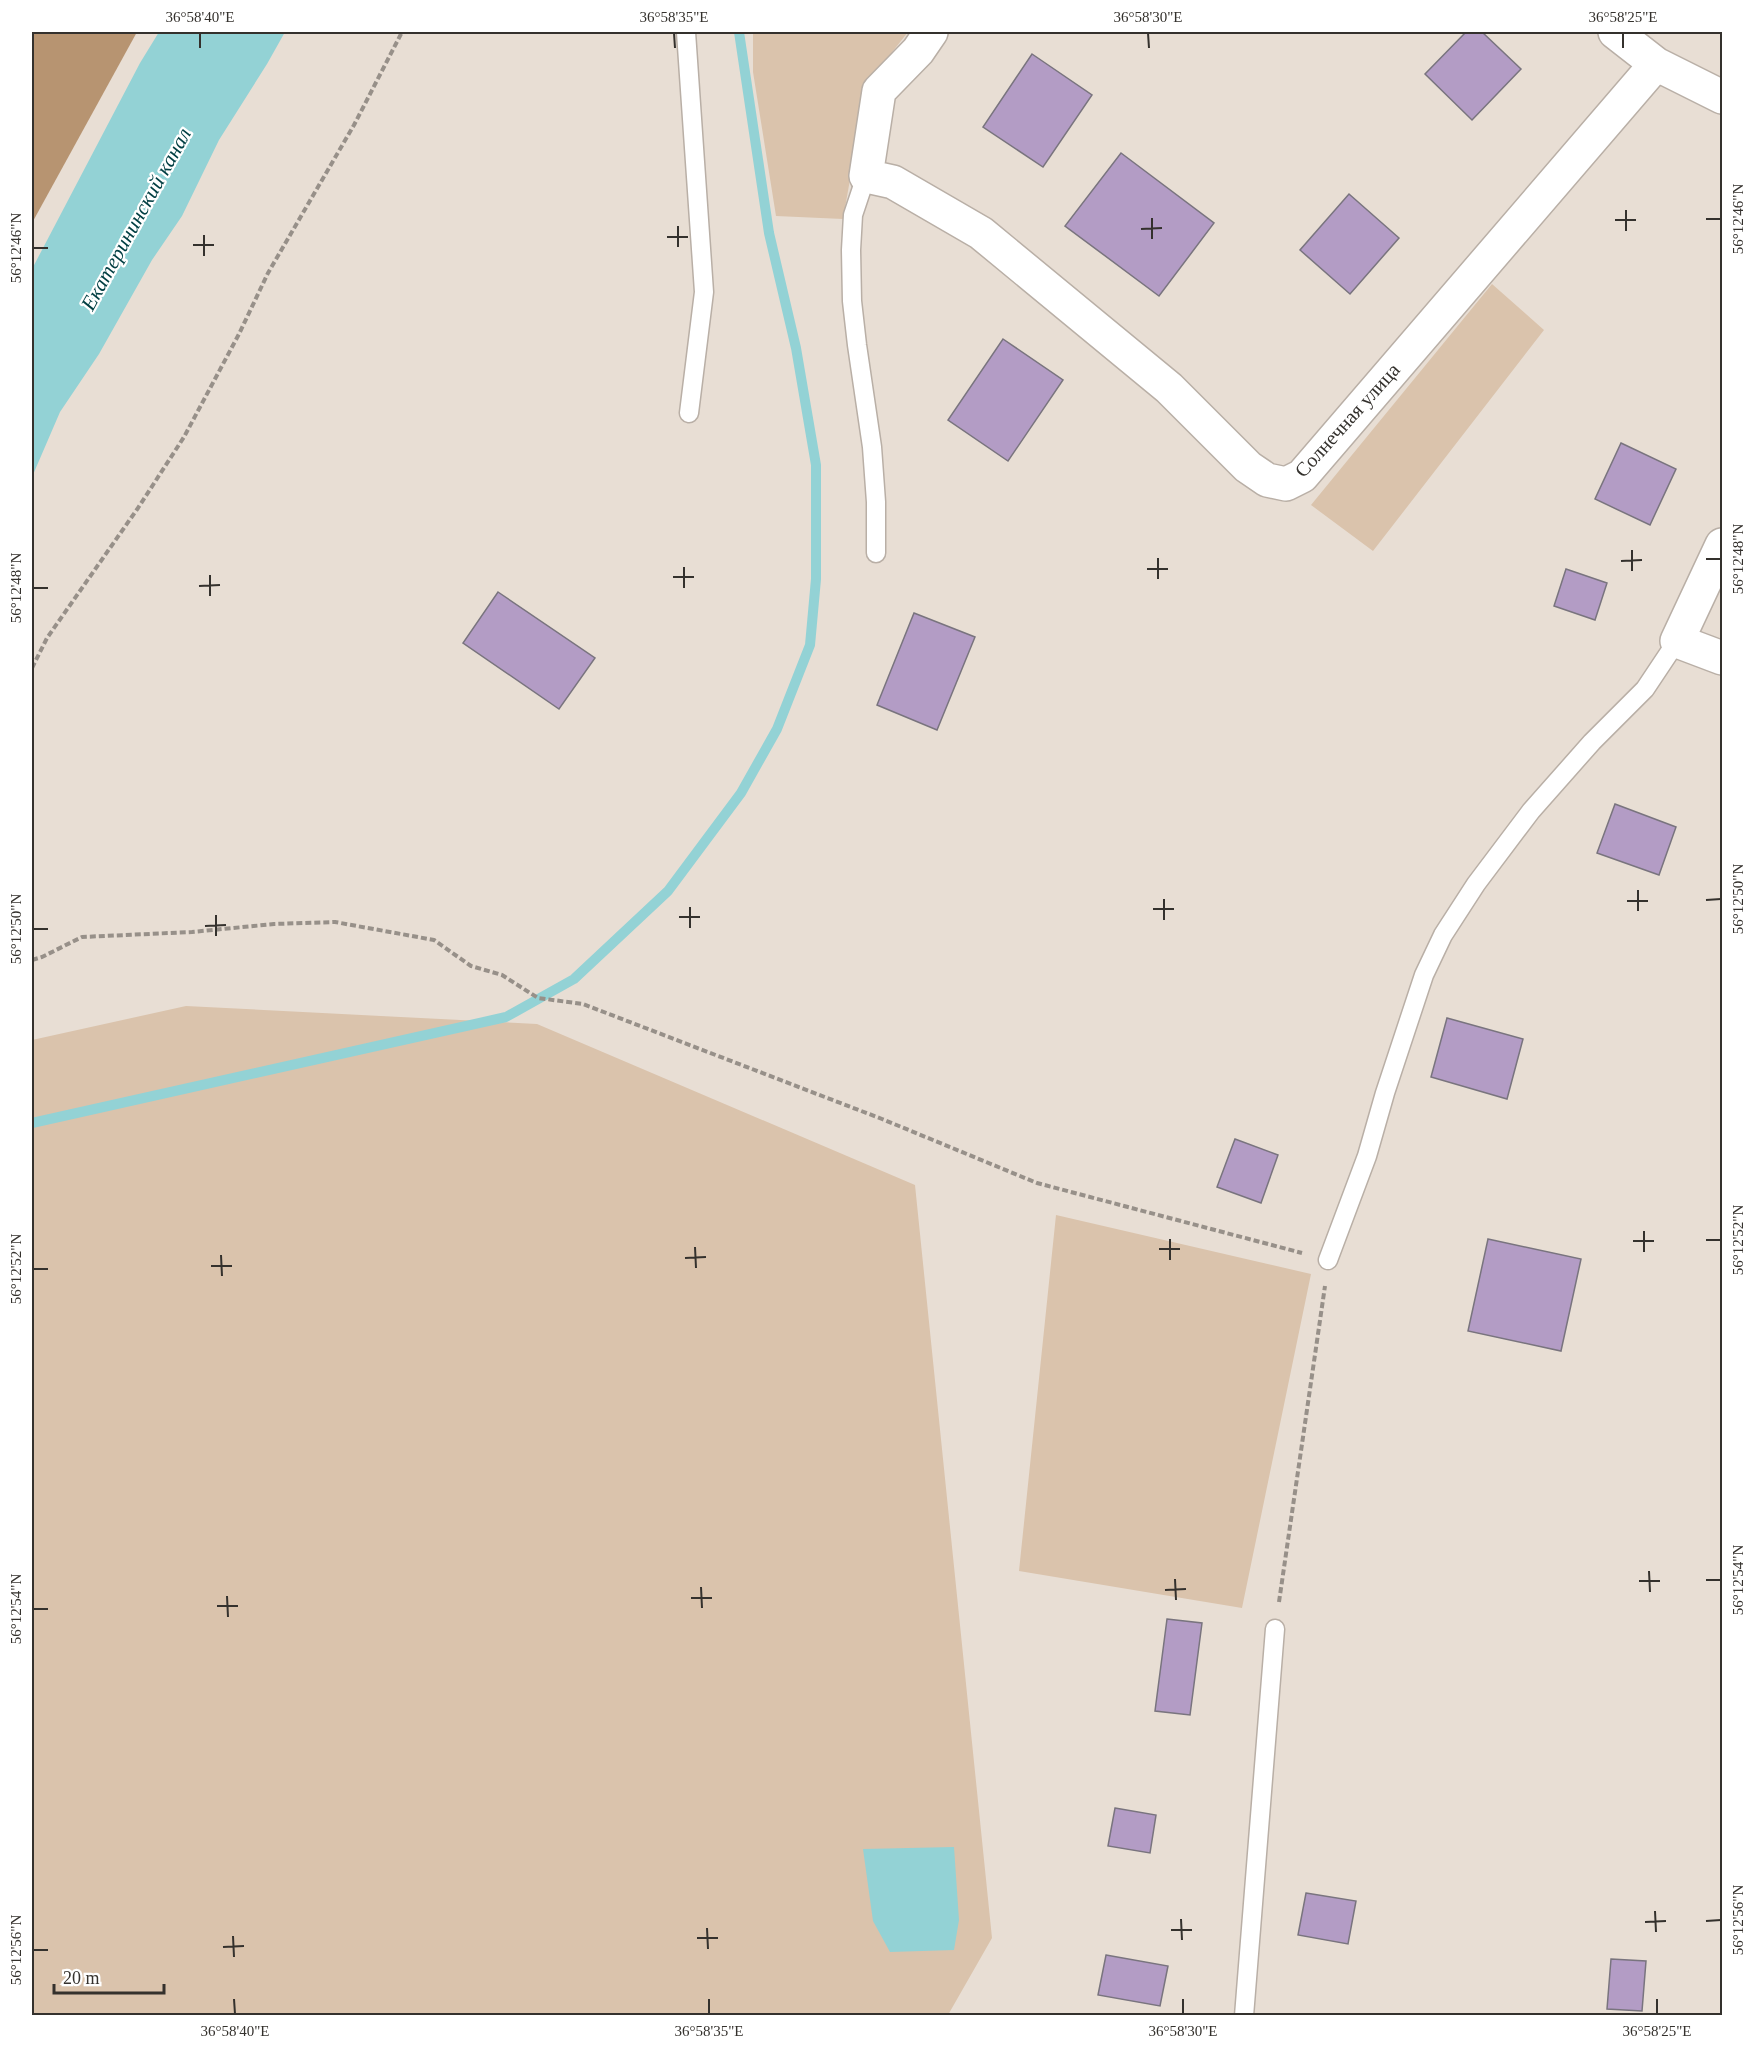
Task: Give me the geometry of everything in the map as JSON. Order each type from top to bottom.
[{"type":"street","points":[[866,176],[879,91],[918,51],[931,32]]},
{"type":"street","points":[[1615,32],[1656,64],[1722,97]]},
{"type":"street","name":"Солнечная улица","points":[[866,176],[893,182],[981,233],[1169,388],[1248,466],[1267,480],[1286,484],[1302,476],[1656,64]]},
{"type":"street","points":[[1722,545],[1677,641],[1722,658]]},
{"type":"lane","points":[[686,32],[704,292],[689,413]]},
{"type":"lane","points":[[866,176],[853,215],[852,291],[856,345],[872,447],[876,502],[876,553]]},
{"type":"lane","points":[[1328,1260],[1367,1155],[1424,975],[1443,935],[1476,884],[1531,811],[1592,742],[1645,689],[1677,641]]},
{"type":"lane","points":[[1244,2016],[1275,1629]]},
{"type":"path","points":[[32,668],[47,638],[138,508],[184,437],[239,334],[268,273],[354,125],[402,32]]},
{"type":"path","points":[[32,960],[82,937],[192,932],[274,924],[335,922],[434,940],[471,966],[502,975],[538,998],[583,1004],[882,1119],[1037,1183],[1328,1260],[1275,1629]]},
{"type":"shaded area","points":[[32,32],[137,32],[32,223]]},
{"type":"shaded area","points":[[753,32],[908,32],[867,84],[843,219],[776,216],[753,72]]},
{"type":"shaded area","points":[[1492,284],[1544,330],[1373,551],[1311,505]]},
{"type":"shaded area","points":[[186,1006],[537,1024],[915,1185],[992,1938],[948,2015],[32,2015],[32,1040]]},
{"type":"shaded area","points":[[1056,1215],[1311,1274],[1242,1608],[1019,1571]]},
{"type":"water","name":"Екатерининский канал","points":[[159,32],[285,32],[219,140],[182,216],[152,260],[99,354],[60,412],[32,477],[32,269],[140,63]]},
{"type":"water","points":[[954,1847],[959,1920],[954,1950],[890,1952],[873,1921],[863,1849]]},
{"type":"building","points":[[1466,32],[1482,32],[1521,69],[1472,120],[1425,74]]},
{"type":"building","points":[[1032,54],[1092,95],[1043,167],[983,127]]},
{"type":"building","points":[[1121,153],[1214,223],[1159,296],[1065,226]]},
{"type":"building","points":[[1349,194],[1399,238],[1350,294],[1300,250]]},
{"type":"building","points":[[1003,339],[1063,380],[1008,461],[948,420]]},
{"type":"building","points":[[1621,443],[1676,469],[1650,525],[1595,499]]},
{"type":"building","points":[[1566,569],[1607,583],[1595,620],[1554,606]]},
{"type":"building","points":[[498,592],[595,658],[559,709],[463,643]]},
{"type":"building","points":[[914,613],[975,637],[937,730],[877,705]]},
{"type":"building","points":[[1615,804],[1676,827],[1659,875],[1597,853]]},
{"type":"building","points":[[1447,1018],[1523,1039],[1507,1099],[1431,1077]]},
{"type":"building","points":[[1235,1139],[1278,1155],[1261,1203],[1217,1187]]},
{"type":"building","points":[[1488,1239],[1581,1259],[1561,1351],[1468,1331]]},
{"type":"building","points":[[1167,1619],[1202,1623],[1190,1715],[1155,1711]]},
{"type":"building","points":[[1115,1808],[1156,1815],[1150,1853],[1108,1846]]},
{"type":"building","points":[[1306,1893],[1356,1901],[1348,1944],[1298,1935]]},
{"type":"building","points":[[1106,1955],[1168,1966],[1160,2006],[1098,1995]]},
{"type":"building","points":[[1611,1959],[1646,1961],[1642,2011],[1607,2009]]},
{"type":"waterway","points":[[32,1123],[506,1017],[574,979],[668,891],[741,793],[777,729],[810,645],[816,579],[816,465],[796,348],[769,233],[739,32]]}]
